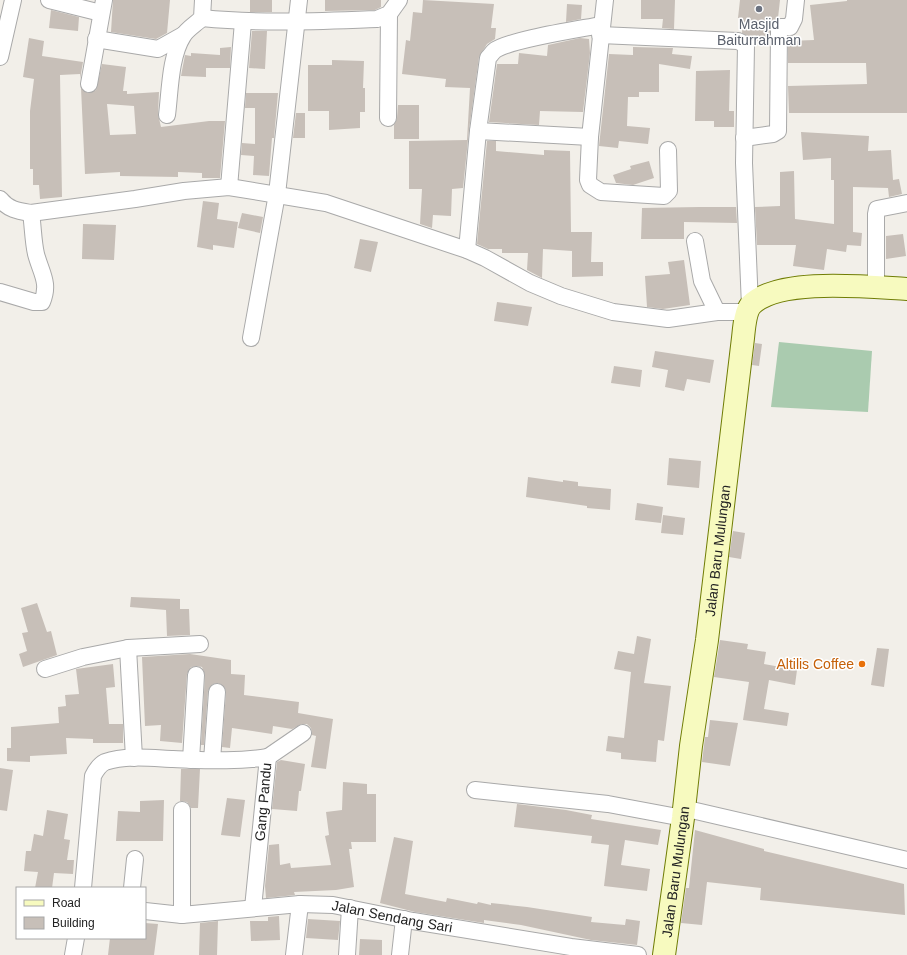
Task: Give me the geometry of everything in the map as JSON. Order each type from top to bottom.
[{"type":"main road","points":[[749,309],[765,296],[787,289],[804,286],[907,289]]},
{"type":"main road","name":"Jalan Baru Mulungan","points":[[664,955],[683,813],[690,746],[707,640],[742,338],[749,309]]},
{"type":"street","points":[[0,57],[13,0]]},
{"type":"street","points":[[49,0],[102,7],[89,84]]},
{"type":"street","points":[[96,39],[158,49],[184,35],[202,18],[203,0]]},
{"type":"street","points":[[251,338],[277,194],[299,0]]},
{"type":"street","points":[[202,18],[243,22],[378,19],[389,14],[400,0]]},
{"type":"street","points":[[605,0],[590,137],[588,180],[590,185],[601,192],[664,196],[669,191],[668,150]]},
{"type":"street","points":[[744,138],[773,134],[778,131],[779,30],[790,27],[793,23],[796,0]]},
{"type":"street","points":[[388,118],[389,14]]},
{"type":"street","points":[[229,187],[243,22]]},
{"type":"street","points":[[0,199],[5,206],[16,211],[31,213],[135,200],[184,191],[229,187],[277,194],[326,203],[467,250],[561,296],[613,312],[668,318],[749,309],[744,163],[745,43],[738,41],[601,30],[532,39],[494,51],[488,58],[478,131],[467,250]]},
{"type":"street","points":[[167,115],[173,69],[184,35]]},
{"type":"street","points":[[478,131],[590,137]]},
{"type":"street","points":[[876,288],[877,209],[907,203]]},
{"type":"street","points":[[0,292],[34,302],[42,302],[46,292],[46,285],[36,253],[31,213]]},
{"type":"street","points":[[695,242],[702,281],[717,312]]},
{"type":"street","points":[[45,669],[83,657],[128,648],[200,644]]},
{"type":"street","points":[[128,648],[134,758]]},
{"type":"street","points":[[191,760],[196,675]]},
{"type":"street","points":[[212,760],[217,692]]},
{"type":"street","points":[[268,757],[303,733]]},
{"type":"street","name":"Gang Pandu","points":[[82,887],[93,776],[98,767],[104,763],[134,758],[212,760],[268,757],[253,908]]},
{"type":"street","points":[[475,790],[683,813],[907,860]]},
{"type":"street","points":[[182,810],[182,915]]},
{"type":"street","points":[[132,887],[135,860]]},
{"type":"street","points":[[294,955],[300,904]]},
{"type":"street","name":"Jalan Sendang Sari","points":[[146,911],[182,915],[300,904],[333,905],[404,919],[571,947],[638,955]]},
{"type":"street","points":[[347,955],[350,908]]},
{"type":"street","points":[[400,955],[404,919]]},
{"type":"street","points":[[73,955],[76,939]]},
{"type":"green space","points":[[779,342],[872,351],[868,412],[771,407]]},
{"type":"building","points":[[113,0],[170,0],[167,33],[156,39],[111,32]]},
{"type":"building","points":[[250,0],[272,0],[272,12],[250,12]]},
{"type":"building","points":[[325,0],[381,0],[381,7],[375,10],[325,11]]},
{"type":"building","points":[[423,0],[494,4],[491,28],[496,28],[495,39],[487,44],[479,57],[463,188],[452,189],[451,216],[433,215],[432,228],[420,224],[422,189],[409,189],[409,141],[467,140],[470,88],[445,87],[446,79],[402,74],[406,40],[410,41],[413,12],[422,13]]},
{"type":"building","points":[[641,0],[675,0],[674,29],[662,28],[663,19],[641,19]]},
{"type":"building","points":[[740,0],[780,0],[778,18],[773,22],[770,29],[769,42],[754,41],[742,33],[743,18],[738,18]]},
{"type":"building","points":[[847,0],[907,0],[907,113],[789,113],[788,86],[867,84],[866,63],[788,63],[788,41],[814,40],[810,5]]},
{"type":"building","points":[[567,4],[582,5],[581,19],[566,22]]},
{"type":"building","points":[[51,10],[79,17],[78,31],[49,28]]},
{"type":"building","points":[[252,31],[267,31],[265,69],[249,68]]},
{"type":"building","points":[[29,38],[44,41],[42,56],[83,62],[80,79],[80,74],[60,75],[62,197],[40,199],[39,185],[33,185],[33,169],[30,169],[30,111],[34,79],[23,77]]},
{"type":"building","points":[[580,38],[589,39],[590,53],[583,112],[540,111],[539,125],[489,122],[497,64],[518,64],[519,53],[547,56],[548,45]]},
{"type":"building","points":[[231,47],[230,68],[206,68],[206,77],[181,76],[185,55],[191,56],[191,53],[220,55],[220,48]]},
{"type":"building","points":[[633,47],[673,48],[672,54],[692,56],[690,69],[659,64],[659,92],[639,92],[639,97],[628,97],[627,126],[650,128],[648,144],[619,141],[618,148],[599,146],[609,54],[633,55]]},
{"type":"building","points":[[332,60],[364,61],[363,88],[365,88],[365,112],[360,112],[360,128],[329,130],[329,111],[308,111],[308,65],[332,65]]},
{"type":"building","points":[[102,64],[126,67],[123,91],[127,91],[127,94],[159,92],[158,114],[161,127],[209,121],[225,121],[220,178],[202,178],[202,173],[178,172],[178,177],[120,176],[120,172],[85,174],[81,88],[88,93],[96,90]],"holes":[[[107,104],[134,106],[136,134],[110,135]]]},
{"type":"building","points":[[730,70],[729,111],[734,111],[734,127],[714,127],[714,121],[695,121],[696,71]]},
{"type":"building","points":[[246,93],[278,93],[269,176],[253,175],[254,156],[241,155],[242,143],[255,144],[255,108],[245,108]]},
{"type":"building","points":[[398,105],[419,105],[419,139],[394,139],[394,125],[397,118]]},
{"type":"building","points":[[296,113],[305,113],[305,138],[293,138]]},
{"type":"building","points":[[801,132],[869,136],[868,151],[891,150],[893,180],[899,179],[902,194],[889,197],[888,188],[853,187],[853,232],[862,233],[861,246],[847,245],[846,252],[827,249],[824,270],[793,266],[796,245],[757,245],[755,207],[780,206],[780,172],[794,171],[795,219],[834,224],[834,180],[831,180],[831,158],[803,160]]},
{"type":"building","points":[[487,141],[496,141],[496,151],[544,155],[544,150],[570,151],[571,232],[592,232],[591,262],[603,262],[603,276],[572,277],[572,251],[543,249],[542,278],[527,270],[528,253],[502,253],[502,249],[488,249],[477,244]]},
{"type":"building","points":[[649,161],[654,178],[633,185],[616,183],[613,175],[631,169],[630,166]]},
{"type":"building","points":[[203,201],[219,203],[217,219],[238,222],[234,248],[213,245],[213,250],[197,247]]},
{"type":"building","points":[[736,207],[737,223],[684,222],[684,239],[641,239],[642,208]]},
{"type":"building","points":[[242,213],[263,217],[260,233],[238,228]]},
{"type":"building","points":[[83,224],[116,225],[114,260],[82,259]]},
{"type":"building","points":[[903,234],[906,256],[886,259],[886,236]]},
{"type":"building","points":[[360,239],[378,242],[371,272],[354,268]]},
{"type":"building","points":[[684,260],[690,305],[663,309],[647,307],[645,276],[670,274],[668,262]]},
{"type":"building","points":[[497,302],[532,307],[528,326],[494,321]]},
{"type":"building","points":[[755,343],[762,344],[759,366],[752,365]]},
{"type":"building","points":[[655,351],[714,360],[710,383],[687,379],[684,391],[665,387],[668,370],[652,367]]},
{"type":"building","points":[[614,366],[642,370],[640,387],[611,383]]},
{"type":"building","points":[[669,458],[701,461],[699,488],[667,485]]},
{"type":"building","points":[[528,477],[563,482],[563,480],[578,482],[578,486],[611,489],[610,510],[587,508],[587,506],[526,497]]},
{"type":"building","points":[[637,503],[663,507],[661,523],[635,520]]},
{"type":"building","points":[[663,515],[685,518],[683,535],[661,533]]},
{"type":"building","points":[[733,531],[745,533],[741,559],[729,557]]},
{"type":"building","points":[[131,597],[180,599],[180,609],[189,609],[190,635],[167,636],[166,610],[130,607]]},
{"type":"building","points":[[37,603],[47,632],[51,631],[57,655],[23,667],[19,654],[27,651],[22,633],[28,632],[21,608]]},
{"type":"building","points":[[637,636],[651,639],[644,683],[671,686],[664,741],[658,740],[656,762],[621,759],[621,753],[606,751],[608,736],[624,738],[631,672],[614,669],[618,651],[634,654]]},
{"type":"building","points":[[720,640],[748,644],[747,649],[766,652],[764,664],[797,670],[795,685],[769,680],[764,709],[789,713],[787,726],[743,720],[749,682],[714,677]]},
{"type":"building","points":[[877,648],[889,649],[884,687],[871,685]]},
{"type":"building","points":[[190,654],[231,660],[231,674],[245,675],[244,695],[299,702],[298,713],[333,719],[326,769],[311,767],[316,736],[312,735],[311,728],[307,724],[302,724],[292,729],[273,726],[272,734],[232,728],[230,748],[222,747],[226,692],[225,688],[218,683],[213,684],[208,691],[204,745],[201,745],[205,675],[202,667],[197,666],[191,667],[187,674],[182,743],[160,741],[161,725],[145,726],[142,657]]},
{"type":"building","points":[[113,664],[115,687],[106,688],[109,724],[123,724],[123,743],[93,743],[93,739],[66,738],[67,754],[30,756],[30,762],[7,761],[7,748],[11,748],[11,727],[59,723],[58,707],[66,706],[65,695],[79,694],[76,669]]},
{"type":"building","points":[[710,720],[738,723],[730,766],[702,762],[705,737],[708,737]]},
{"type":"building","points":[[281,760],[305,764],[301,791],[299,791],[297,811],[272,809],[277,762]]},
{"type":"building","points":[[0,768],[13,770],[7,811],[0,810]]},
{"type":"building","points":[[181,769],[200,769],[198,808],[191,808],[187,802],[180,801]]},
{"type":"building","points":[[343,782],[367,784],[367,794],[376,794],[376,842],[351,842],[352,849],[349,849],[354,887],[336,890],[294,892],[295,895],[266,898],[265,886],[269,845],[279,844],[280,865],[290,863],[291,868],[331,865],[325,836],[329,835],[326,812],[342,810]]},
{"type":"building","points":[[227,798],[245,800],[240,837],[221,835]]},
{"type":"building","points":[[164,800],[163,841],[116,841],[118,811],[140,812],[140,801]]},
{"type":"building","points":[[517,804],[566,810],[592,815],[591,819],[661,830],[658,845],[625,840],[621,865],[650,869],[647,891],[604,886],[609,845],[591,843],[592,836],[514,827]]},
{"type":"building","points":[[47,810],[68,814],[64,839],[70,840],[67,860],[74,860],[73,874],[54,873],[52,887],[35,887],[38,872],[24,871],[26,851],[31,851],[34,834],[43,836]]},
{"type":"building","points":[[695,830],[764,849],[764,851],[904,884],[905,915],[760,900],[761,888],[707,882],[702,925],[681,923],[686,888],[689,888]]},
{"type":"building","points":[[394,837],[413,841],[405,894],[446,902],[447,898],[477,904],[478,902],[491,905],[491,903],[527,907],[592,917],[591,922],[625,925],[626,919],[640,921],[637,945],[591,940],[521,925],[484,920],[484,923],[415,912],[380,903]]},
{"type":"building","points":[[279,916],[280,940],[251,941],[250,921],[268,921],[268,917]]},
{"type":"building","points":[[308,919],[340,921],[338,940],[306,938]]},
{"type":"building","points":[[218,921],[217,955],[199,955],[200,923]]},
{"type":"building","points":[[146,923],[158,924],[154,955],[108,955],[110,939],[146,939]]},
{"type":"building","points":[[360,939],[382,940],[382,955],[359,955]]},
{"type":"place","name":"Masjid Baiturrahman","points":[[759,9]]},
{"type":"place","name":"Altilis Coffee","points":[[862,664]]}]
